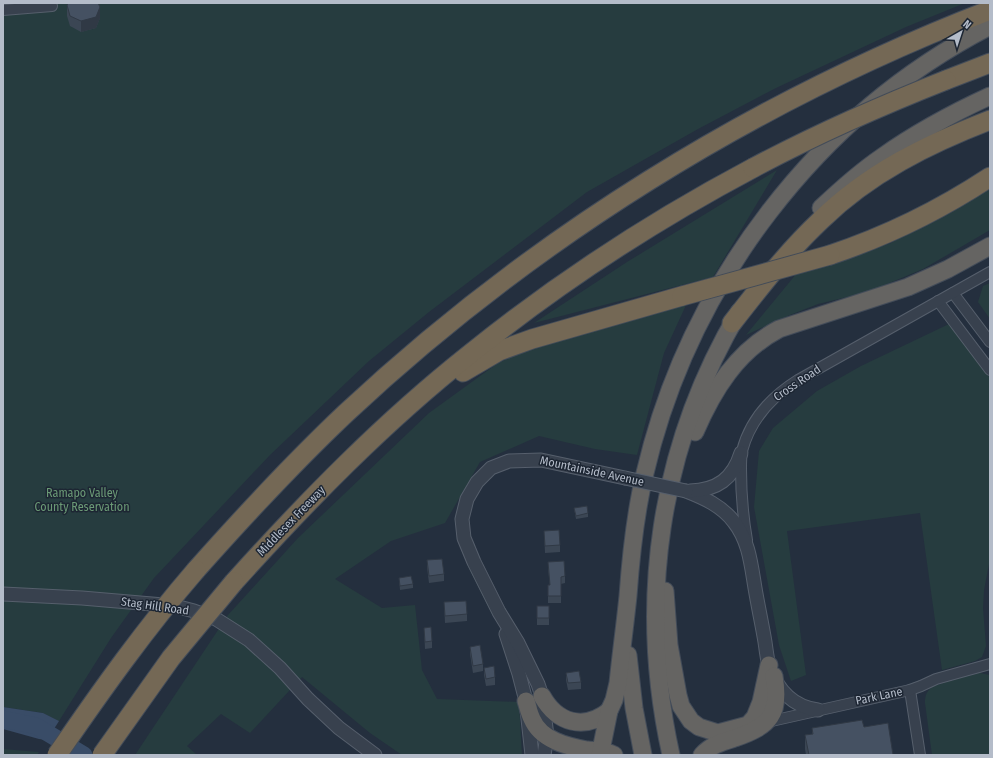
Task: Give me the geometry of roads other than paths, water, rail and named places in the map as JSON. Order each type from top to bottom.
[{"type":"highway","points":[[57,755],[138,641],[196,570],[275,483],[367,393],[448,324],[560,239],[666,170],[771,110],[883,55],[990,10]]},
{"type":"highway","points":[[526,701],[532,720],[538,729],[546,736],[555,741],[596,753],[614,700],[618,683],[628,597],[633,535],[638,505],[649,458],[671,388],[694,336],[714,297],[751,238],[787,189],[830,142],[877,100],[919,68],[965,39],[990,26]]},
{"type":"highway","points":[[350,460],[391,421],[470,354],[528,309],[582,271],[641,233],[697,199],[753,168],[820,134],[883,106],[990,63]]},
{"type":"highway","points":[[671,755],[661,704],[656,654],[655,598],[660,539],[679,450],[708,372],[732,323],[750,294],[777,255],[817,212],[838,192],[877,161],[905,142],[954,114],[990,96]]},
{"type":"highway","points":[[732,323],[792,250],[843,200],[877,175],[912,154],[954,134],[990,120]]},
{"type":"highway","points":[[350,460],[454,378],[469,367],[492,355],[538,337],[861,244],[903,226],[948,203],[990,177]]},
{"type":"highway","points":[[666,509],[705,410],[724,378],[736,362],[750,348],[769,334],[779,329],[908,287],[948,269],[990,246]]},
{"type":"highway","name":"Middlesex Freeway","points":[[102,755],[192,631],[288,523],[350,460]]},
{"type":"highway","points":[[660,539],[674,679],[681,706],[691,721],[699,727],[718,732],[767,722]]},
{"type":"highway","points":[[628,597],[628,648],[631,682],[638,735],[643,755]]},
{"type":"highway","points":[[748,725],[755,717],[762,702],[772,671]]},
{"type":"highway","points":[[702,755],[716,744],[749,733],[767,722],[775,708],[777,701],[777,692],[772,671]]},
{"type":"highway","points":[[542,696],[553,711],[561,718],[569,721],[582,723],[592,722],[601,718],[609,711]]},
{"type":"street","points":[[3,10],[52,6]]},
{"type":"street","name":"Cross Road","points":[[772,671],[749,554],[744,513],[742,453],[752,426],[759,414],[777,395],[798,380],[990,272]]},
{"type":"street","points":[[953,293],[990,342]]},
{"type":"street","points":[[938,301],[990,370]]},
{"type":"street","name":"Mountainside Avenue","points":[[686,491],[699,491],[720,484],[734,470],[742,453]]},
{"type":"street","name":"Mountainside Avenue","points":[[544,755],[546,736],[542,696],[538,684],[518,643],[499,612],[474,562],[464,538],[462,519],[467,499],[477,482],[491,468],[509,461],[530,459],[541,460],[686,491],[709,501],[726,513],[740,530],[749,554]]},
{"type":"street","name":"Stag Hill Road","points":[[3,594],[89,598],[175,606],[216,619],[249,640],[275,664],[308,699],[375,755]]},
{"type":"street","name":"Mountainside Avenue","points":[[499,612],[526,701],[532,755]]},
{"type":"street","name":"Park Lane","points":[[767,722],[910,690],[936,679],[990,664]]},
{"type":"street","points":[[772,671],[786,695],[797,704],[818,710]]},
{"type":"street","points":[[910,690],[920,755]]},
{"type":"water","points":[[3,707],[43,713],[59,721],[47,740],[39,739],[3,729]]},
{"type":"waterway","points":[[3,719],[36,726],[84,755]]},
{"type":"park label","name":"Ramapo Valley County Reservation","points":[[82,500]]}]
